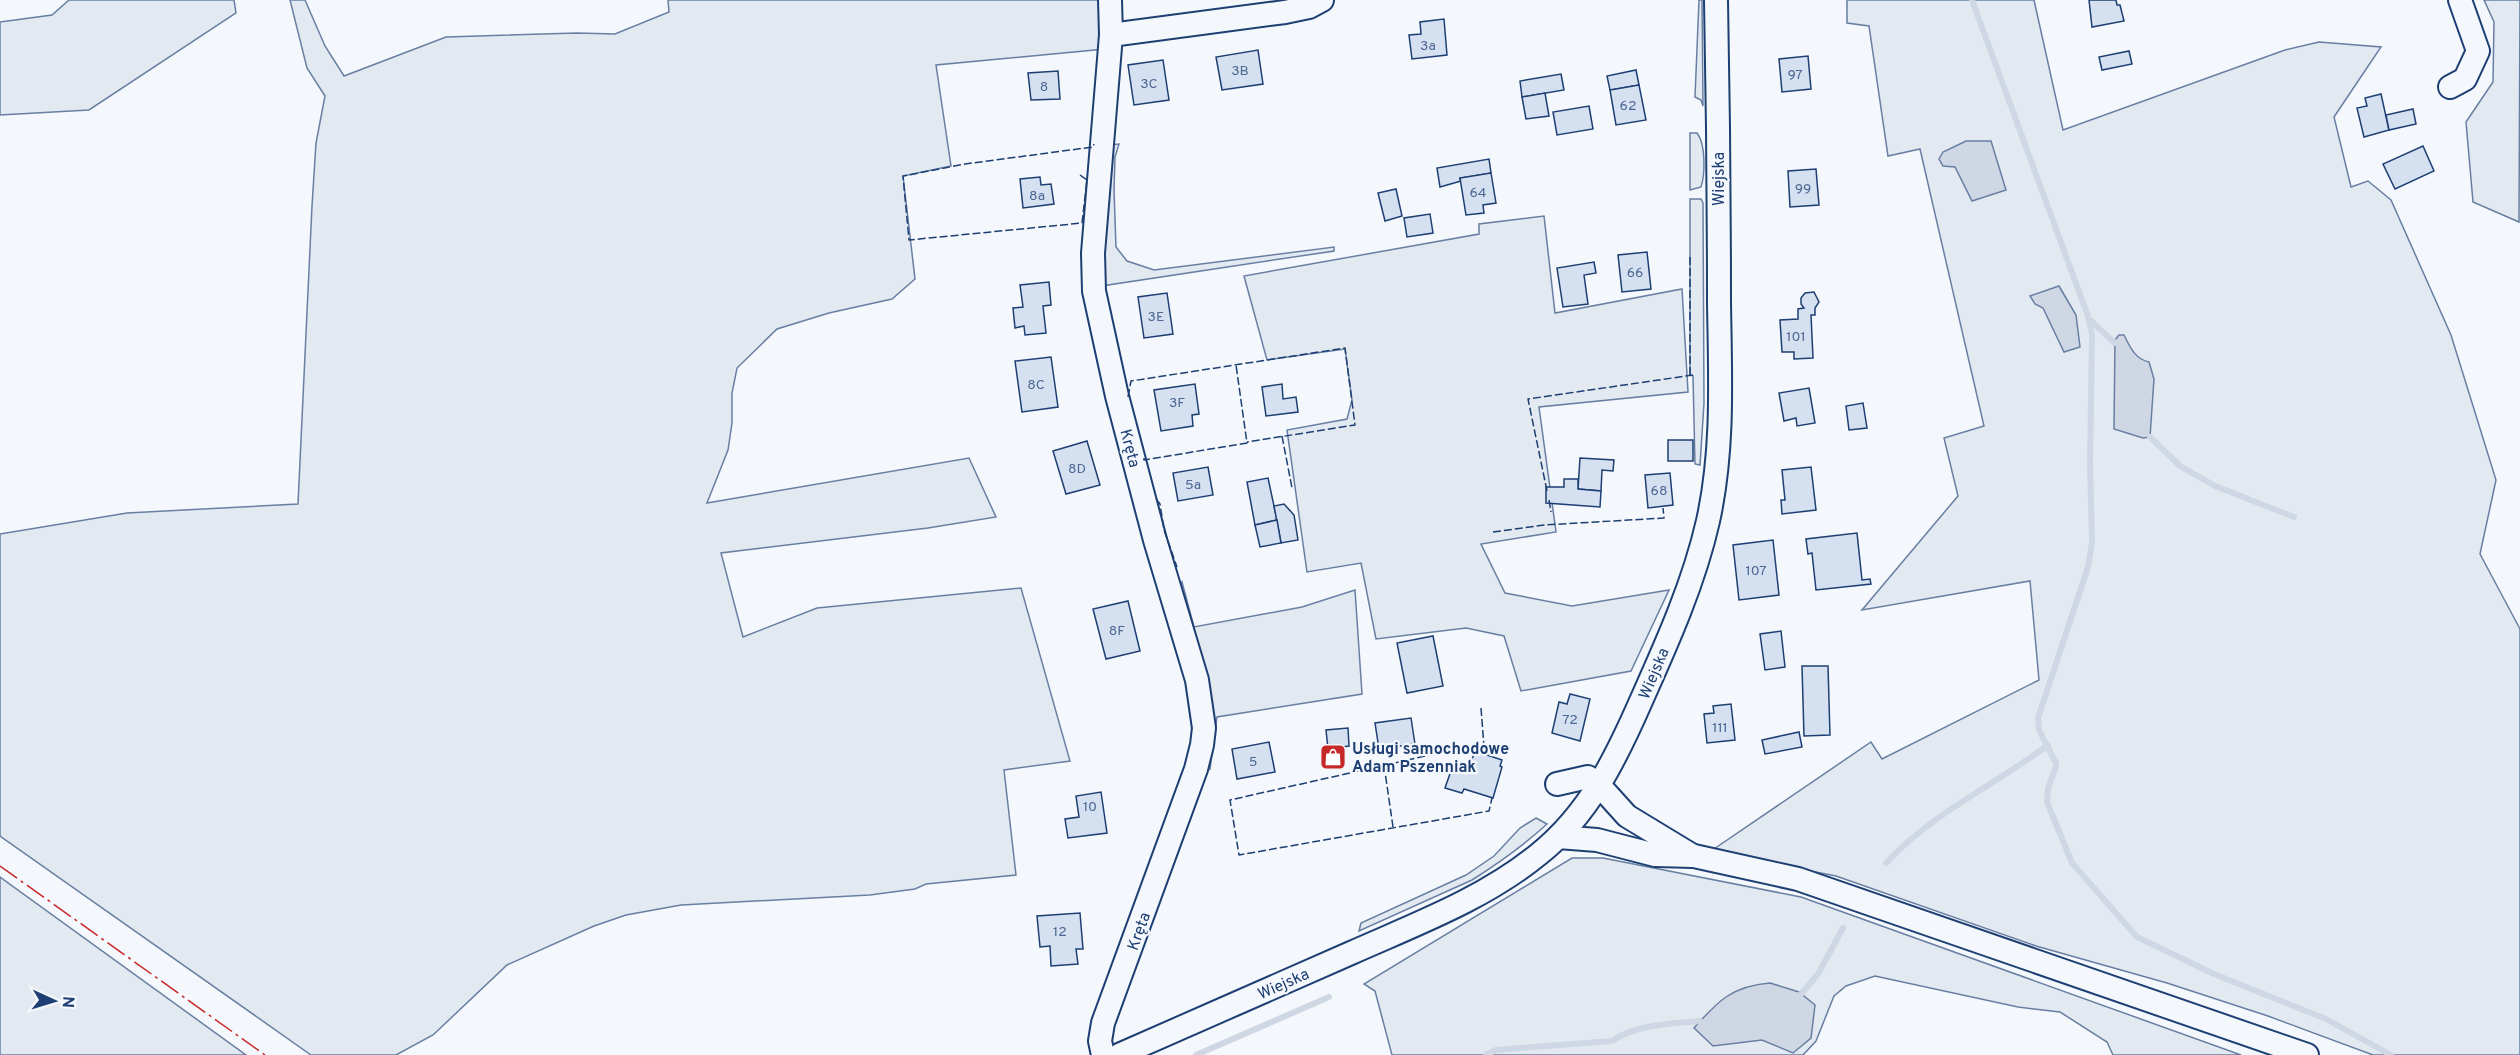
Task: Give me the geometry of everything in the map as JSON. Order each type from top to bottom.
[{"type":"street","name":"Kręta","points":[[1103,1055],[1100,1041],[1103,1023],[1196,769],[1204,728],[1192,660],[1155,540],[1117,396],[1094,291],[1093,253],[1111,34],[1110,0]]},
{"type":"street","points":[[1111,34],[1285,12],[1309,7],[1323,0]]},
{"type":"street","name":"Wiejska","points":[[1119,1055],[1455,906],[1506,878],[1558,837],[1577,816],[1599,785],[1628,732],[1666,642],[1697,558],[1712,497],[1718,453],[1720,400],[1716,0]]},
{"type":"street","points":[[2450,87],[2464,79],[2478,51],[2460,0]]},
{"type":"street","points":[[1557,784],[1588,777],[1599,785],[1627,816],[1695,856]]},
{"type":"street","points":[[1558,837],[1597,840],[1655,855],[1695,856],[1820,886],[2307,1055]]},
{"type":"shaded area","points":[[69,0],[234,0],[236,13],[89,110],[0,115],[0,22],[52,15]]},
{"type":"shaded area","points":[[290,0],[305,0],[325,46],[344,76],[446,37],[615,34],[669,12],[668,0],[1104,0],[1105,49],[936,65],[951,166],[903,176],[915,279],[892,299],[829,313],[777,329],[737,368],[732,393],[732,423],[728,450],[707,503],[969,458],[996,517],[928,528],[721,553],[743,637],[817,608],[1021,588],[1070,761],[1004,770],[1016,875],[926,884],[915,889],[870,895],[681,905],[626,915],[594,926],[507,965],[433,1035],[396,1055],[311,1055],[0,836],[0,534],[127,513],[298,504],[316,143],[325,96],[307,68]]},
{"type":"shaded area","points":[[1699,0],[1702,0],[1703,106],[1701,100],[1695,97]]},
{"type":"shaded area","points":[[1847,0],[2034,0],[2063,130],[2285,50],[2319,42],[2381,47],[2334,117],[2351,187],[2368,181],[2391,200],[2451,335],[2496,480],[2480,554],[2520,629],[2520,1055],[2373,1055],[2268,1016],[2167,983],[2036,946],[1836,876],[1711,851],[1871,742],[1882,759],[2039,680],[2030,581],[1862,610],[1958,496],[1944,438],[1984,426],[1920,149],[1888,156],[1869,26],[1847,23]]},
{"type":"shaded area","points":[[2484,0],[2520,0],[2519,222],[2473,202],[2466,122],[2493,82],[2494,22]]},
{"type":"shaded area","points":[[1690,133],[1697,133],[1700,138],[1704,160],[1701,187],[1690,190]]},
{"type":"shaded area","points":[[1966,141],[1991,141],[2006,190],[1972,201],[1955,167],[1943,166],[1939,159],[1943,152]]},
{"type":"shaded area","points":[[1119,144],[1115,157],[1114,190],[1116,247],[1127,261],[1154,270],[1334,247],[1334,251],[1101,286],[1109,145]]},
{"type":"shaded area","points":[[1690,199],[1701,199],[1703,203],[1704,403],[1700,465],[1695,464],[1693,376],[1690,375]]},
{"type":"shaded area","points":[[1544,216],[1555,313],[1682,289],[1688,392],[1539,407],[1556,532],[1481,544],[1505,593],[1572,606],[1669,590],[1631,671],[1521,691],[1504,636],[1466,628],[1376,639],[1361,563],[1307,572],[1287,430],[1347,419],[1352,400],[1345,349],[1267,360],[1244,276],[1479,234],[1479,224]]},
{"type":"shaded area","points":[[2059,286],[2076,315],[2080,347],[2064,352],[2043,308],[2035,304],[2030,296]]},
{"type":"shaded area","points":[[2119,335],[2124,335],[2137,355],[2149,362],[2154,379],[2150,437],[2143,438],[2114,429],[2115,340]]},
{"type":"shaded area","points":[[1182,582],[1194,627],[1302,607],[1355,590],[1362,694],[1217,717],[1210,769],[1207,771],[1178,589]]},
{"type":"shaded area","points":[[1536,818],[1547,824],[1511,854],[1472,880],[1359,931],[1361,923],[1466,875],[1494,856],[1520,828]]},
{"type":"shaded area","points":[[1572,858],[1603,858],[1801,897],[2241,1055],[2113,1055],[2107,1042],[2060,1012],[2018,1007],[1875,976],[1846,986],[1834,996],[1816,1041],[1803,1055],[1392,1055],[1375,991],[1364,984]]},
{"type":"shaded area","points":[[0,877],[246,1055],[0,1055]]},
{"type":"shaded area","points":[[1770,983],[1799,992],[1815,1005],[1811,1038],[1793,1053],[1762,1040],[1713,1046],[1694,1028],[1727,996],[1745,987]]},
{"type":"building","points":[[2089,0],[2116,0],[2117,5],[2120,5],[2124,21],[2092,27]]},
{"type":"building","points":[[1444,19],[1447,55],[1412,59],[1409,35],[1421,34],[1420,22]]},
{"type":"building","points":[[1258,50],[1263,84],[1222,90],[1216,57]]},
{"type":"building","points":[[2129,51],[2132,64],[2102,70],[2099,57]]},
{"type":"building","points":[[1808,56],[1811,89],[1782,92],[1779,59]]},
{"type":"building","points":[[1163,60],[1169,100],[1134,105],[1128,65]]},
{"type":"building","points":[[1636,70],[1639,85],[1610,90],[1607,76]]},
{"type":"building","points":[[1058,71],[1060,99],[1031,100],[1028,73]]},
{"type":"building","points":[[1561,74],[1564,90],[1522,97],[1520,81]]},
{"type":"building","points":[[1639,85],[1646,120],[1616,125],[1610,90]]},
{"type":"building","points":[[1545,93],[1549,116],[1526,119],[1522,97]]},
{"type":"building","points":[[2381,94],[2389,130],[2364,137],[2357,108],[2367,106],[2365,98]]},
{"type":"building","points":[[1589,106],[1593,129],[1557,135],[1553,112]]},
{"type":"building","points":[[2413,109],[2416,124],[2389,130],[2386,115]]},
{"type":"building","points":[[2423,146],[2434,171],[2395,189],[2383,164]]},
{"type":"building","points":[[1489,159],[1491,173],[1460,178],[1461,181],[1440,187],[1437,168]]},
{"type":"building","points":[[1816,169],[1819,205],[1790,207],[1788,171]]},
{"type":"building","points":[[1491,173],[1496,203],[1483,205],[1484,213],[1466,215],[1460,178]]},
{"type":"building","points":[[1040,177],[1041,185],[1051,184],[1054,204],[1023,208],[1020,179]]},
{"type":"building","points":[[1396,189],[1402,216],[1385,221],[1378,193]]},
{"type":"building","points":[[1430,214],[1433,233],[1407,237],[1404,218]]},
{"type":"building","points":[[1647,252],[1651,289],[1622,292],[1618,255]]},
{"type":"building","points":[[1594,262],[1596,273],[1584,275],[1588,304],[1563,307],[1557,268]]},
{"type":"building","points":[[1049,282],[1051,305],[1043,306],[1046,333],[1025,335],[1024,326],[1015,328],[1013,308],[1023,307],[1020,285]]},
{"type":"building","points":[[1814,292],[1819,302],[1815,308],[1815,315],[1811,315],[1813,358],[1794,359],[1794,352],[1782,352],[1780,320],[1798,319],[1798,309],[1804,308],[1801,298],[1805,293]]},
{"type":"building","points":[[1167,293],[1173,334],[1144,338],[1138,297]]},
{"type":"building","points":[[1051,357],[1058,407],[1022,412],[1015,361]]},
{"type":"building","points":[[1195,384],[1199,414],[1192,415],[1193,426],[1161,431],[1154,390]]},
{"type":"building","points":[[1282,384],[1283,399],[1296,397],[1298,412],[1266,416],[1262,387]]},
{"type":"building","points":[[1809,388],[1815,423],[1797,426],[1796,418],[1784,421],[1779,393]]},
{"type":"building","points":[[1863,403],[1867,428],[1849,430],[1846,406]]},
{"type":"building","points":[[1668,440],[1693,440],[1693,461],[1668,461]]},
{"type":"building","points":[[1087,441],[1100,485],[1066,494],[1053,451]]},
{"type":"building","points":[[1580,458],[1614,460],[1613,471],[1602,470],[1601,491],[1578,489]]},
{"type":"building","points":[[1208,467],[1213,495],[1178,501],[1173,473]]},
{"type":"building","points":[[1811,467],[1816,510],[1782,514],[1781,500],[1785,500],[1782,470]]},
{"type":"building","points":[[1670,473],[1673,505],[1648,508],[1645,475]]},
{"type":"building","points":[[1268,478],[1277,520],[1255,525],[1247,482]]},
{"type":"building","points":[[1564,479],[1578,479],[1578,489],[1601,491],[1600,507],[1546,503],[1546,487],[1564,487]]},
{"type":"building","points":[[1284,504],[1294,515],[1298,540],[1281,543],[1274,506]]},
{"type":"building","points":[[1277,520],[1281,543],[1260,547],[1255,525]]},
{"type":"building","points":[[1857,533],[1862,580],[1870,579],[1871,584],[1816,590],[1812,553],[1808,554],[1806,539]]},
{"type":"building","points":[[1773,540],[1779,595],[1739,600],[1733,545]]},
{"type":"building","points":[[1128,601],[1140,651],[1106,659],[1093,609]]},
{"type":"building","points":[[1781,631],[1785,667],[1765,670],[1760,634]]},
{"type":"building","points":[[1433,636],[1443,686],[1407,693],[1397,643]]},
{"type":"building","points":[[1802,666],[1828,666],[1830,735],[1804,736]]},
{"type":"building","points":[[1570,694],[1590,699],[1580,741],[1552,733],[1559,702],[1567,704]]},
{"type":"building","points":[[1731,704],[1735,740],[1707,743],[1704,714],[1714,713],[1713,706]]},
{"type":"building","points":[[1411,718],[1415,744],[1379,749],[1375,723]]},
{"type":"building","points":[[1348,728],[1349,746],[1328,749],[1326,730]]},
{"type":"building","points":[[1799,732],[1802,747],[1765,754],[1762,740]]},
{"type":"building","points":[[1269,742],[1275,772],[1237,779],[1232,749]]},
{"type":"building","points":[[1475,751],[1502,760],[1493,798],[1464,789],[1462,793],[1445,788],[1453,765],[1468,770]]},
{"type":"building","points":[[1101,792],[1107,833],[1068,838],[1065,819],[1079,817],[1076,796]]},
{"type":"building","points":[[1080,913],[1083,949],[1076,949],[1078,964],[1051,966],[1050,946],[1040,947],[1037,916]]},
{"type":"waterway","points":[[1972,0],[2088,316],[2092,335],[2090,464],[2092,542],[2088,567],[2038,718],[2039,730],[2056,763],[2048,788],[2047,802],[2072,863],[2137,937],[2214,974],[2326,1019],[2391,1055]]},
{"type":"waterway","points":[[2091,321],[2115,343]]},
{"type":"waterway","points":[[2150,437],[2180,466],[2215,486],[2294,517]]},
{"type":"waterway","points":[[1886,863],[1904,845],[1943,814],[2048,745]]},
{"type":"waterway","points":[[1801,994],[1818,974],[1843,928]]},
{"type":"waterway","points":[[1196,1055],[1329,997]]},
{"type":"waterway","points":[[1486,1055],[1496,1050],[1612,1041],[1643,1028],[1700,1021]]},
{"type":"fence","points":[[1080,175],[1087,180],[1082,223],[909,240],[903,176],[965,164],[1093,147],[1094,144]]},
{"type":"fence","points":[[1690,256],[1690,375]]},
{"type":"fence","points":[[1128,397],[1131,381],[1345,348],[1355,425],[1247,442]]},
{"type":"fence","points":[[1144,458],[1144,460],[1247,443],[1236,365]]},
{"type":"fence","points":[[1547,491],[1528,399],[1693,375]]},
{"type":"fence","points":[[1282,436],[1292,488]]},
{"type":"fence","points":[[1156,499],[1160,504],[1164,530],[1177,567]]},
{"type":"fence","points":[[1549,500],[1551,512]]},
{"type":"fence","points":[[1493,532],[1544,525],[1664,518],[1663,508]]},
{"type":"fence","points":[[1481,708],[1484,747],[1461,748],[1230,800],[1239,855],[1489,811],[1492,798]]},
{"type":"fence","points":[[1384,765],[1393,827]]},
{"type":"power","points":[[0,866],[265,1055]]},
{"type":"place","name":"Usługi samochodowe Adam Pszenniak","points":[[1333,757]]}]
